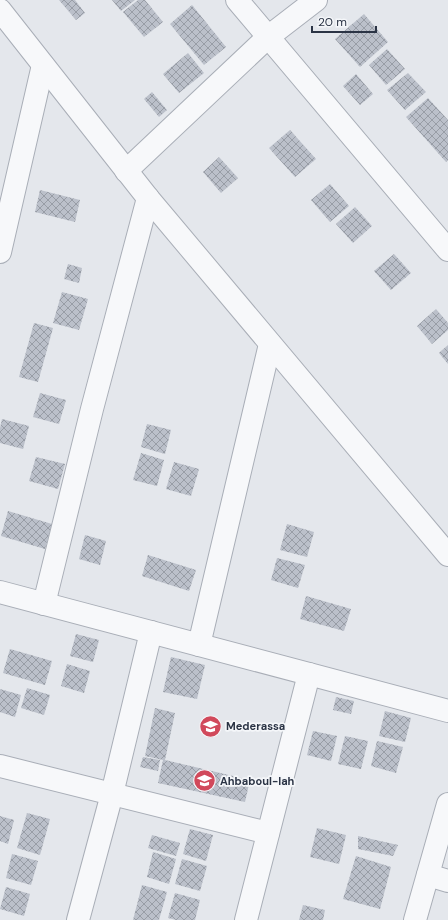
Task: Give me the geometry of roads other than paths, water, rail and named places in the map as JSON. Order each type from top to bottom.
[{"type":"street","points":[[237,0],[448,250]]},
{"type":"street","points":[[126,171],[268,37],[316,0]]},
{"type":"street","points":[[0,10],[148,198],[448,555]]},
{"type":"street","points":[[0,252],[43,64]]},
{"type":"street","points":[[44,604],[92,409],[148,198]]},
{"type":"street","points":[[199,644],[270,344]]},
{"type":"street","points":[[0,592],[448,711]]},
{"type":"street","points":[[78,920],[112,794],[151,632]]},
{"type":"street","points":[[246,920],[309,674]]},
{"type":"street","points":[[0,766],[268,833]]},
{"type":"street","points":[[415,920],[438,878],[448,804]]},
{"type":"place","name":"Mederassa","points":[[210,726]]},
{"type":"place","name":"Ahbaboul-lah","points":[[205,781]]}]
